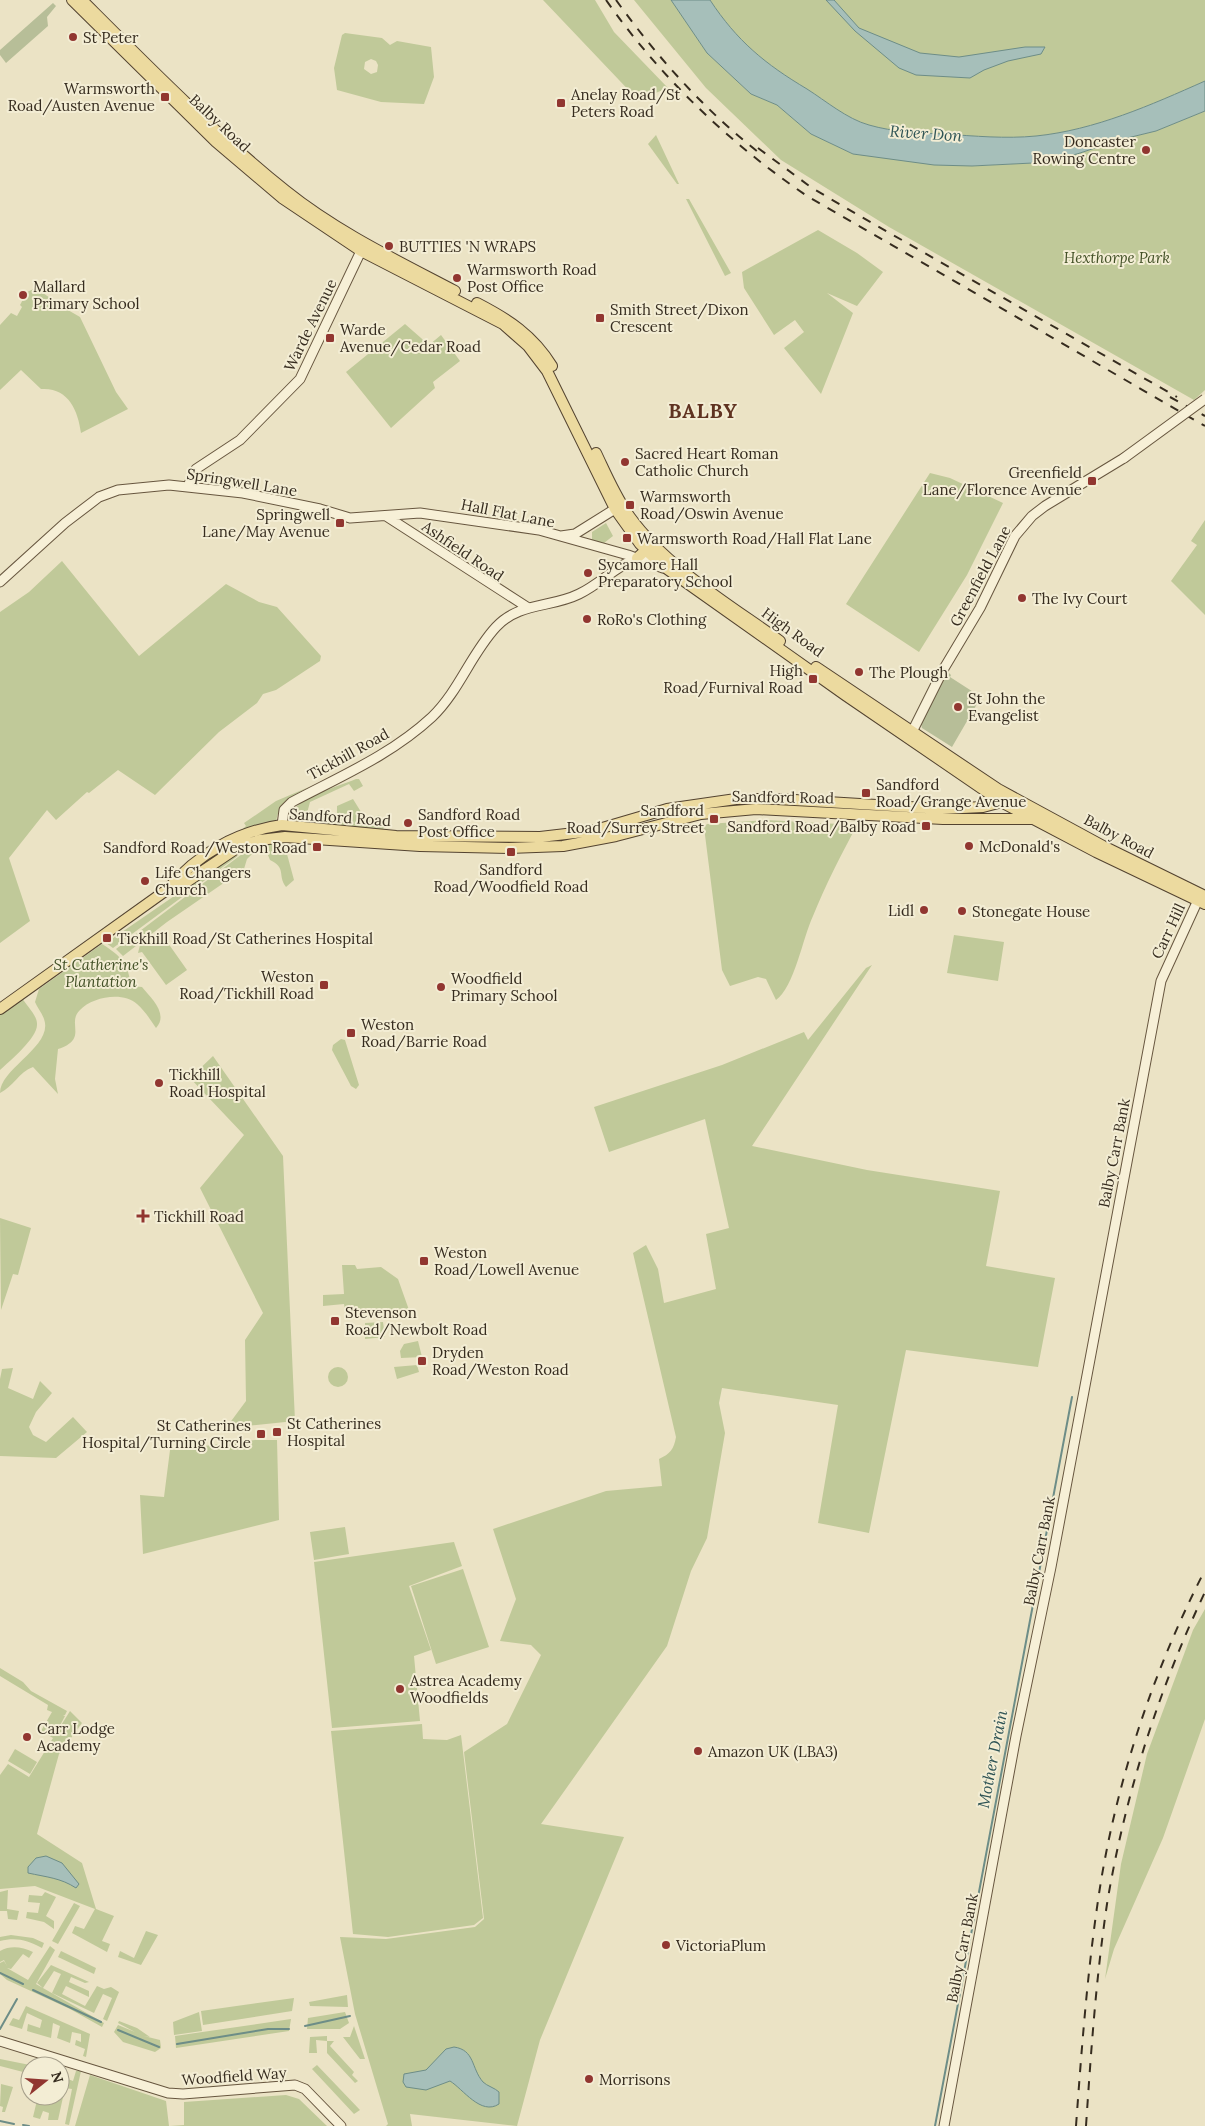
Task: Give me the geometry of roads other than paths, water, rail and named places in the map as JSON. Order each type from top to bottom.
[{"type":"main road","name":"Balby Road","points":[[72,0],[238,161],[282,198],[362,246]]},
{"type":"main road","name":"Balby Road","points":[[82,0],[192,109],[287,192],[362,246]]},
{"type":"main road","points":[[362,246],[503,324],[528,346],[551,378],[615,509],[646,550],[697,591]]},
{"type":"main road","points":[[362,246],[509,319],[535,343],[553,368],[628,514],[645,542],[646,550]]},
{"type":"main road","points":[[615,509],[620,508],[628,514],[660,552],[662,560],[697,591]]},
{"type":"main road","points":[[637,558],[646,550]]},
{"type":"main road","name":"High Road","points":[[660,552],[692,578],[908,734],[957,773],[1003,802],[1041,817]]},
{"type":"main road","name":"High Road","points":[[697,591],[908,734],[1018,797]]},
{"type":"main road","points":[[969,770],[972,776],[1003,797],[1000,810],[989,816],[976,819]]},
{"type":"main road","points":[[978,808],[986,800],[983,790]]},
{"type":"main road","name":"Balby Road","points":[[1018,797],[1041,817],[1096,852],[1203,899]]},
{"type":"main road","points":[[978,808],[1018,797]]},
{"type":"main road","points":[[778,799],[784,805],[811,811]]},
{"type":"main road","name":"Sandford Road","points":[[571,839],[667,809],[701,803],[778,799],[942,809],[978,808]]},
{"type":"main road","name":"Sandford Road","points":[[520,842],[508,837],[396,836],[282,825],[285,837],[396,845],[509,848],[520,842],[571,839],[717,811],[765,809],[942,819],[1041,817]]},
{"type":"main road","points":[[0,1009],[168,889],[180,875],[231,839],[255,830],[282,825]]},
{"type":"main road","points":[[168,889],[185,883],[240,846],[260,840],[285,837]]},
{"type":"main road","points":[[508,837],[509,848]]},
{"type":"street","name":"Warde Avenue","points":[[188,486],[196,469],[240,440],[300,380],[362,246]]},
{"type":"street","name":"Greenfield Lane","points":[[908,734],[980,608],[1015,536],[1032,516],[1045,506],[1124,458],[1205,399]]},
{"type":"street","name":"Springwell Lane","points":[[0,582],[65,523],[99,497],[118,490],[149,486],[188,486],[243,493],[320,509],[350,518],[420,513]]},
{"type":"street","points":[[559,536],[569,535],[580,530],[615,509]]},
{"type":"street","name":"Hall Flat Lane","points":[[420,513],[499,523],[559,536],[619,552],[670,571]]},
{"type":"street","name":"Ashfield Road","points":[[386,516],[524,608]]},
{"type":"street","points":[[580,530],[590,544]]},
{"type":"street","points":[[619,552],[622,558],[620,566]]},
{"type":"street","name":"Tickhill Road","points":[[282,825],[284,810],[292,802],[357,770],[399,743],[431,717],[461,682],[495,628],[504,619],[524,608],[573,597],[598,583],[620,566],[637,558]]},
{"type":"street","name":"Carr Hill","points":[[1161,981],[1203,899]]},
{"type":"street","name":"Balby Carr Bank","points":[[944,2126],[1016,1736],[1051,1567],[1161,981]]},
{"type":"street","name":"Woodfield Way","points":[[0,2041],[168,2093],[183,2094],[295,2085],[305,2089],[341,2126]]},
{"type":"water","points":[[671,0],[710,0],[741,40],[765,61],[845,114],[861,122],[887,129],[906,132],[990,137],[1025,137],[1058,133],[1122,115],[1205,81],[1205,111],[1156,131],[1119,140],[1077,154],[1033,163],[972,166],[934,165],[853,154],[811,134],[777,105],[751,94],[707,53]]},
{"type":"water","points":[[826,0],[834,0],[859,28],[920,53],[959,57],[1025,47],[1045,47],[1041,54],[1008,61],[984,70],[970,78],[916,75],[899,68],[855,31]]},
{"type":"water","points":[[46,1856],[62,1863],[79,1884],[76,1888],[59,1880],[28,1873],[28,1867],[36,1858]]},
{"type":"water","points":[[454,2047],[466,2052],[483,2082],[499,2092],[499,2104],[486,2107],[479,2104],[450,2081],[426,2090],[406,2087],[403,2082],[404,2074],[426,2070],[446,2049]]},
{"type":"waterway","name":"Mother Drain","points":[[935,2126],[1072,1397]]},
{"type":"waterway","points":[[0,1973],[23,1984]]},
{"type":"waterway","points":[[33,1990],[101,2022]]},
{"type":"waterway","points":[[0,2029],[17,1999]]},
{"type":"waterway","points":[[305,2026],[350,2016]]},
{"type":"waterway","points":[[177,2044],[268,2029],[289,2029]]},
{"type":"waterway","points":[[118,2030],[159,2047]]},
{"type":"waterway","points":[[0,2121],[14,2124]]},
{"type":"waterway","points":[[23,2125],[29,2126]]},
{"type":"railway","points":[[606,0],[649,56],[698,107],[750,154],[807,196],[1205,426]]},
{"type":"railway","points":[[616,0],[683,83],[721,121],[762,155]]},
{"type":"railway","points":[[758,148],[812,188],[1177,397]]},
{"type":"railway","points":[[1170,397],[1205,416]]},
{"type":"railway","points":[[1076,2126],[1092,1942],[1101,1881],[1118,1800],[1141,1721],[1155,1683],[1170,1644],[1205,1570]]},
{"type":"railway","points":[[1086,2126],[1094,2015],[1103,1932],[1114,1863],[1134,1783],[1158,1705],[1172,1667],[1205,1592]]},
{"type":"place","name":"St Peter","points":[[73,37]]},
{"type":"place","name":"Warmsworth Road/Austen Avenue","points":[[165,97]]},
{"type":"place","name":"Anelay Road/St Peters Road","points":[[561,103]]},
{"type":"place","name":"Doncaster Rowing Centre","points":[[1146,150]]},
{"type":"place","name":"BUTTIES 'N WRAPS","points":[[389,246]]},
{"type":"place","name":"Warmsworth Road Post Office","points":[[457,278]]},
{"type":"place","name":"Mallard Primary School","points":[[23,295]]},
{"type":"place","name":"Smith Street/Dixon Crescent","points":[[600,318]]},
{"type":"place","name":"Warde Avenue/Cedar Road","points":[[330,338]]},
{"type":"place","name":"Sacred Heart Roman Catholic Church","points":[[625,462]]},
{"type":"place","name":"Greenfield Lane/Florence Avenue","points":[[1092,481]]},
{"type":"place","name":"Warmsworth Road/Oswin Avenue","points":[[630,505]]},
{"type":"place","name":"Springwell Lane/May Avenue","points":[[340,523]]},
{"type":"place","name":"Warmsworth Road/Hall Flat Lane","points":[[627,538]]},
{"type":"place","name":"Sycamore Hall Preparatory School","points":[[588,573]]},
{"type":"place","name":"The Ivy Court","points":[[1022,598]]},
{"type":"place","name":"RoRo's Clothing","points":[[587,619]]},
{"type":"place","name":"The Plough","points":[[859,672]]},
{"type":"place","name":"High Road/Furnival Road","points":[[813,679]]},
{"type":"place","name":"St John the Evangelist","points":[[958,707]]},
{"type":"place","name":"Sandford Road/Grange Avenue","points":[[866,793]]},
{"type":"place","name":"Sandford Road/Surrey Street","points":[[714,819]]},
{"type":"place","name":"Sandford Road Post Office","points":[[408,823]]},
{"type":"place","name":"Sandford Road/Balby Road","points":[[926,826]]},
{"type":"place","name":"McDonald's","points":[[969,846]]},
{"type":"place","name":"Sandford Road/Weston Road","points":[[317,847]]},
{"type":"place","name":"Sandford Road/Woodfield Road","points":[[511,852]]},
{"type":"place","name":"Life Changers Church","points":[[145,881]]},
{"type":"place","name":"Lidl","points":[[924,910]]},
{"type":"place","name":"Stonegate House","points":[[962,911]]},
{"type":"place","name":"Tickhill Road/St Catherines Hospital","points":[[107,938]]},
{"type":"place","name":"Weston Road/Tickhill Road","points":[[324,985]]},
{"type":"place","name":"Woodfield Primary School","points":[[441,987]]},
{"type":"place","name":"Weston Road/Barrie Road","points":[[351,1033]]},
{"type":"place","name":"Tickhill Road Hospital","points":[[159,1083]]},
{"type":"place","name":"Tickhill Road","points":[[143,1216]]},
{"type":"place","name":"Weston Road/Lowell Avenue","points":[[424,1261]]},
{"type":"place","name":"Stevenson Road/Newbolt Road","points":[[335,1321]]},
{"type":"place","name":"Dryden Road/Weston Road","points":[[422,1361]]},
{"type":"place","name":"St Catherines Hospital","points":[[277,1432]]},
{"type":"place","name":"St Catherines Hospital/Turning Circle","points":[[261,1434]]},
{"type":"place","name":"Astrea Academy Woodfields","points":[[400,1689]]},
{"type":"place","name":"Carr Lodge Academy","points":[[27,1737]]},
{"type":"place","name":"Amazon UK (LBA3)","points":[[698,1751]]},
{"type":"place","name":"VictoriaPlum","points":[[666,1945]]},
{"type":"place","name":"Morrisons","points":[[589,2079]]},
{"type":"district","name":"BALBY","points":[[703,410]]},
{"type":"water label","name":"River Don","points":[[926,133]]},
{"type":"park label","name":"Hexthorpe Park","points":[[1117,257]]},
{"type":"park label","name":"St Catherine's Plantation","points":[[101,972]]}]
